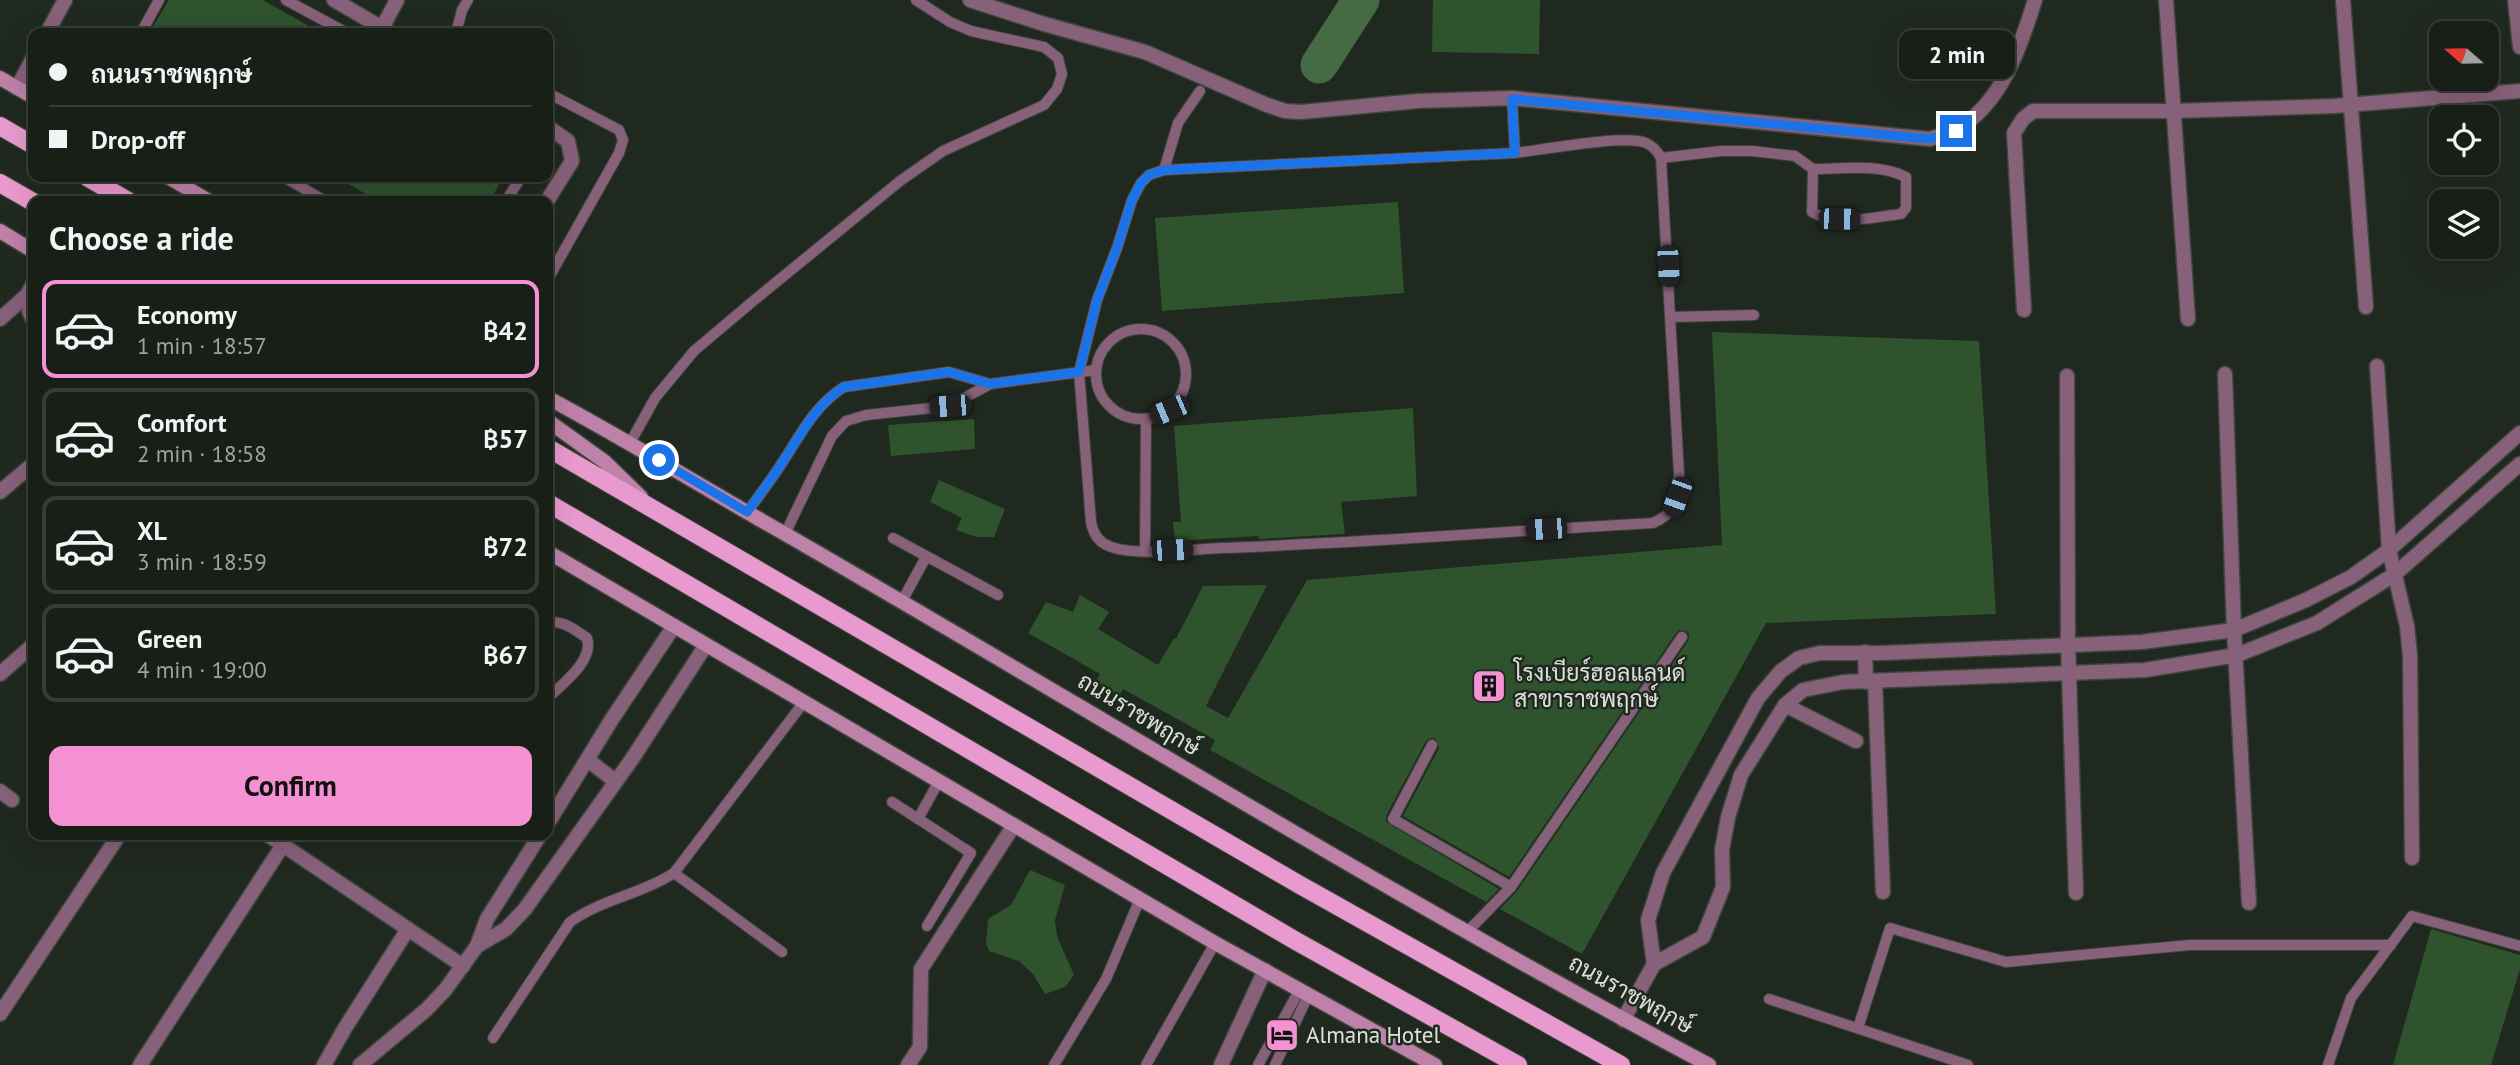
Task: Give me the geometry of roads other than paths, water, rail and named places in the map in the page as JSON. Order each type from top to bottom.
[{"type":"main road","points":[[0,78],[28,94]]},
{"type":"main road","points":[[0,126],[28,142]]},
{"type":"main road","points":[[96,182],[119,196]]},
{"type":"main road","points":[[177,182],[200,196]]},
{"type":"main road","points":[[0,183],[28,199]]},
{"type":"main road","points":[[0,231],[28,248]]},
{"type":"main road","name":"ถนนราชพฤกษ์","points":[[553,401],[902,601],[1211,786],[1623,1020],[1709,1065]]},
{"type":"main road","points":[[553,425],[605,461],[648,505]]},
{"type":"main road","points":[[553,451],[1312,892],[1621,1065]]},
{"type":"main road","points":[[553,506],[1296,941],[1518,1065]]},
{"type":"main road","points":[[553,555],[1215,943],[1435,1065]]},
{"type":"street","points":[[50,28],[65,0]]},
{"type":"street","points":[[334,0],[381,28]]},
{"type":"street","points":[[387,28],[397,0]]},
{"type":"street","points":[[970,0],[1145,52],[1285,111],[1301,112],[1462,98],[1512,99],[1930,139],[1956,131],[1981,110],[1999,89],[2022,40],[2035,0]]},
{"type":"street","points":[[2166,0],[2189,319]]},
{"type":"street","points":[[2343,0],[2366,307]]},
{"type":"street","points":[[2515,0],[2520,47]]},
{"type":"street","points":[[17,88],[28,67]]},
{"type":"street","points":[[2024,310],[2014,133],[2023,118],[2033,111],[2173,111],[2350,104],[2520,90]]},
{"type":"street","points":[[550,196],[572,161],[568,141],[553,130]]},
{"type":"street","points":[[0,319],[28,298]]},
{"type":"street","points":[[2377,366],[2389,550],[2407,626],[2410,655],[2412,858]]},
{"type":"street","points":[[2225,374],[2234,630],[2249,903]]},
{"type":"street","points":[[2067,376],[2068,644],[2076,893]]},
{"type":"street","points":[[1654,964],[1648,920],[1663,873],[1758,698],[1781,671],[1799,657],[1820,653],[2003,649],[2142,642],[2234,630],[2306,600],[2351,577],[2389,550],[2520,433]]},
{"type":"street","points":[[1623,1020],[1654,964],[1703,937],[1723,887],[1722,850],[1728,817],[1741,775],[1785,705],[1803,690],[1843,682],[2146,670],[2237,655],[2316,623],[2395,575],[2520,464]]},
{"type":"street","points":[[0,492],[28,468]]},
{"type":"street","points":[[553,815],[612,719],[674,626]]},
{"type":"street","points":[[477,946],[506,929],[525,909],[632,759],[706,645]]},
{"type":"street","points":[[0,674],[28,649]]},
{"type":"street","points":[[1865,652],[1871,681],[1884,892]]},
{"type":"street","points":[[1785,705],[1856,741]]},
{"type":"street","points":[[588,760],[615,781]]},
{"type":"street","points":[[0,791],[12,800]]},
{"type":"street","points":[[908,1065],[920,1047],[920,969],[1014,825]]},
{"type":"street","points":[[0,1014],[116,840]]},
{"type":"street","points":[[276,840],[463,966]]},
{"type":"street","points":[[360,1065],[427,1009],[463,966],[477,946],[487,919],[537,840]]},
{"type":"street","points":[[140,1065],[283,845]]},
{"type":"street","points":[[324,1065],[408,929]]},
{"type":"street","points":[[1222,1065],[1265,970]]},
{"type":"lane","points":[[144,28],[159,0]]},
{"type":"lane","points":[[286,0],[338,28]]},
{"type":"lane","points":[[458,28],[468,0]]},
{"type":"lane","points":[[630,443],[655,398],[694,351],[900,181],[943,151],[1044,105],[1057,89],[1062,74],[1058,58],[1049,50],[1024,41],[971,31],[950,22],[916,0]]},
{"type":"lane","points":[[1049,50],[1058,28]]},
{"type":"lane","points":[[1164,170],[1178,122],[1200,91]]},
{"type":"lane","points":[[553,96],[618,130],[623,140],[619,153],[553,270]]},
{"type":"lane","points":[[1512,99],[1515,153]]},
{"type":"lane","points":[[1605,142],[1645,142],[1657,150],[1661,158],[1679,474],[1677,497],[1672,512],[1653,523],[1146,551],[1108,546],[1093,532],[1079,372],[1097,300],[1132,200],[1141,183],[1149,175],[1164,170],[1515,153],[1605,142]]},
{"type":"lane","points":[[1661,158],[1721,151],[1752,151],[1795,156],[1813,170],[1870,169],[1896,172],[1906,177],[1906,208],[1901,214],[1823,219],[1812,212],[1813,170]]},
{"type":"lane","points":[[293,182],[316,196]]},
{"type":"lane","points":[[1671,317],[1754,315]]},
{"type":"lane","points":[[1151,329],[1173,341],[1186,363],[1184,389],[1169,410],[1146,419],[1130,418],[1115,412],[1097,386],[1096,370],[1105,346],[1125,331],[1151,329]]},
{"type":"lane","points":[[785,534],[831,436],[846,421],[866,415],[950,406],[990,384],[1096,370]]},
{"type":"lane","points":[[747,512],[781,466],[815,411],[844,387],[949,372],[990,384]]},
{"type":"lane","points":[[1146,419],[1146,551]]},
{"type":"lane","points":[[893,538],[998,595]]},
{"type":"lane","points":[[902,601],[926,556]]},
{"type":"lane","points":[[553,622],[568,626],[587,638],[589,646],[585,657],[553,692]]},
{"type":"lane","points":[[1468,931],[1511,887],[1682,638]]},
{"type":"lane","points":[[493,1038],[570,922],[584,912],[605,903],[654,886],[674,873],[804,702]]},
{"type":"lane","points":[[1432,745],[1393,819],[1511,887]]},
{"type":"lane","points":[[918,819],[939,781]]},
{"type":"lane","points":[[892,802],[971,853],[927,926]]},
{"type":"lane","points":[[674,873],[782,952]]},
{"type":"lane","points":[[1054,1065],[1106,979],[1140,899]]},
{"type":"lane","points":[[2328,1065],[2351,998],[2412,916],[2520,946]]},
{"type":"lane","points":[[1857,1028],[1890,928],[2006,961],[2190,944],[2391,945]]},
{"type":"lane","points":[[1146,1065],[1215,943]]},
{"type":"lane","points":[[1258,1065],[1276,1030],[1305,992]]},
{"type":"lane","points":[[1275,1065],[1305,992]]},
{"type":"lane","points":[[1769,999],[1968,1065]]},
{"type":"lane","points":[[1276,1030],[1289,1036]]},
{"type":"waterway","points":[[1319,65],[1361,0]]},
{"type":"place","name":"โรงเบียร์ฮอลแลนด์ สาขาราชพฤกษ์","points":[[1489,686]]},
{"type":"place","name":"Almana Hotel","points":[[1282,1035]]}]
